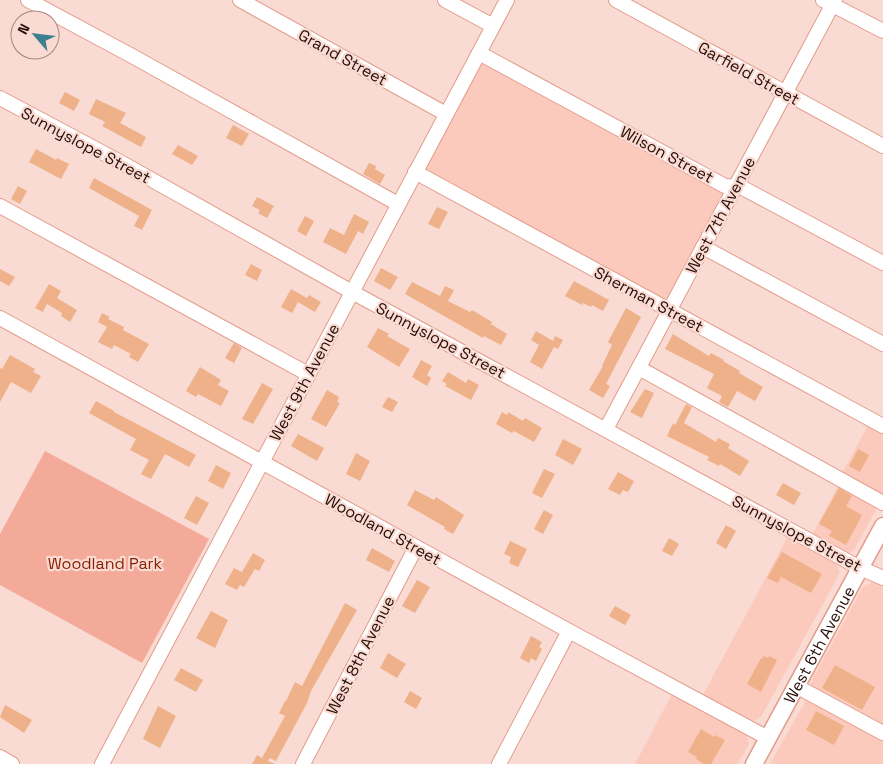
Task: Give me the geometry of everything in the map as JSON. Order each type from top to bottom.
[{"type":"main road","name":"West 6th Avenue","points":[[754,764],[883,526]]},
{"type":"street","points":[[28,0],[398,204]]},
{"type":"street","name":"Grand Street","points":[[240,0],[446,114]]},
{"type":"street","points":[[445,0],[493,26]]},
{"type":"street","name":"West 9th Avenue","points":[[102,764],[507,0]]},
{"type":"street","name":"Garfield Street","points":[[616,0],[883,146]]},
{"type":"street","points":[[830,2],[883,31]]},
{"type":"street","name":"West 7th Avenue","points":[[606,429],[785,93],[830,2]]},
{"type":"street","name":"Wilson Street","points":[[479,53],[726,186],[736,185],[741,187],[883,263]]},
{"type":"street","name":"Sunnyslope Street","points":[[0,98],[352,292],[860,568],[883,578]]},
{"type":"street","name":"Sherman Street","points":[[415,172],[883,426]]},
{"type":"street","points":[[0,206],[308,374]]},
{"type":"street","points":[[703,247],[883,344]]},
{"type":"street","name":"Woodland Street","points":[[0,318],[768,738]]},
{"type":"street","points":[[639,368],[883,503]]},
{"type":"street","name":"West 8th Avenue","points":[[303,764],[416,547]]},
{"type":"street","points":[[499,764],[570,631]]},
{"type":"street","points":[[796,686],[883,733]]},
{"type":"street","points":[[0,757],[12,764]]},
{"type":"shaded area","points":[[481,64],[487,64],[721,192],[723,196],[670,297],[665,300],[429,174],[426,168]]},
{"type":"shaded area","points":[[868,425],[883,433],[883,497],[854,550],[848,554],[812,535]]},
{"type":"shaded area","points":[[788,536],[836,563],[840,573],[761,717],[754,721],[703,695]]},
{"type":"shaded area","points":[[872,582],[877,582],[883,586],[883,727],[813,689],[811,685],[863,587]]},
{"type":"shaded area","points":[[672,694],[747,736],[749,744],[738,764],[635,764]]},
{"type":"shaded area","points":[[806,700],[810,700],[883,740],[883,764],[770,764]]},
{"type":"green space","name":"Woodland Park","points":[[45,451],[209,539],[142,663],[0,585],[0,534]]},
{"type":"building","points":[[65,92],[80,100],[74,111],[59,103]]},
{"type":"building","points":[[96,99],[126,113],[120,123],[146,137],[141,147],[102,126],[105,122],[89,114]]},
{"type":"building","points":[[233,125],[249,134],[242,146],[226,138]]},
{"type":"building","points":[[178,145],[198,156],[192,165],[172,154]]},
{"type":"building","points":[[36,149],[56,160],[57,158],[69,164],[61,179],[29,162]]},
{"type":"building","points":[[369,163],[376,166],[375,169],[385,175],[380,184],[363,174]]},
{"type":"building","points":[[94,178],[152,210],[142,230],[134,226],[139,216],[89,188]]},
{"type":"building","points":[[18,186],[27,191],[20,204],[11,199]]},
{"type":"building","points":[[257,197],[274,206],[267,218],[258,213],[260,210],[252,206]]},
{"type":"building","points":[[437,207],[448,212],[439,229],[428,224]]},
{"type":"building","points":[[354,214],[369,222],[363,234],[358,231],[346,254],[323,242],[330,228],[344,235]]},
{"type":"building","points":[[305,216],[314,221],[306,236],[297,231]]},
{"type":"building","points":[[251,264],[262,270],[257,281],[245,275]]},
{"type":"building","points":[[381,268],[398,277],[390,290],[374,281]]},
{"type":"building","points":[[0,269],[15,277],[9,286],[0,281]]},
{"type":"building","points":[[574,281],[609,300],[603,311],[592,305],[591,307],[583,303],[582,305],[565,296]]},
{"type":"building","points":[[412,282],[440,296],[445,286],[454,290],[448,301],[470,312],[472,310],[507,334],[501,345],[484,336],[483,338],[405,294]]},
{"type":"building","points":[[49,284],[61,291],[57,298],[77,310],[70,322],[61,316],[62,313],[47,304],[43,312],[35,308]]},
{"type":"building","points":[[291,289],[307,298],[309,295],[321,302],[315,312],[298,302],[292,313],[281,307]]},
{"type":"building","points":[[626,308],[641,317],[606,384],[610,386],[603,398],[589,390],[603,366],[612,345],[608,342]]},
{"type":"building","points":[[102,313],[110,317],[108,319],[124,327],[123,330],[149,344],[138,362],[129,357],[131,354],[114,345],[112,349],[98,342],[107,327],[98,322]]},
{"type":"building","points":[[378,328],[389,334],[387,336],[410,349],[399,367],[367,347]]},
{"type":"building","points":[[536,331],[553,341],[555,336],[563,340],[558,349],[554,347],[542,369],[530,362],[539,345],[531,340]]},
{"type":"building","points":[[673,334],[709,356],[711,353],[724,360],[740,371],[739,373],[763,387],[755,401],[737,391],[728,407],[719,402],[722,396],[707,388],[714,374],[665,349]]},
{"type":"building","points":[[234,343],[242,348],[234,363],[225,358]]},
{"type":"building","points":[[10,355],[35,369],[33,372],[41,376],[31,393],[11,382],[0,402],[0,368],[2,369]]},
{"type":"building","points":[[421,360],[432,366],[427,375],[431,378],[427,386],[412,377]]},
{"type":"building","points":[[200,367],[221,380],[218,385],[229,391],[221,406],[198,394],[196,397],[186,391]]},
{"type":"building","points":[[448,372],[466,383],[468,379],[479,385],[471,400],[445,386],[447,384],[442,381]]},
{"type":"building","points":[[262,383],[273,389],[253,424],[242,419]]},
{"type":"building","points":[[645,389],[654,393],[642,418],[630,412]]},
{"type":"building","points":[[327,390],[339,397],[337,402],[340,403],[326,427],[311,419]]},
{"type":"building","points":[[388,397],[398,402],[392,412],[382,407]]},
{"type":"building","points":[[96,401],[196,455],[189,467],[165,454],[151,479],[141,474],[149,460],[130,450],[136,439],[89,413]]},
{"type":"building","points":[[686,404],[692,407],[684,423],[716,442],[718,438],[730,444],[728,448],[749,461],[740,476],[720,464],[719,466],[707,460],[709,457],[667,436]]},
{"type":"building","points":[[502,412],[507,415],[508,412],[523,421],[525,418],[542,428],[534,442],[496,424]]},
{"type":"building","points":[[298,434],[324,448],[317,461],[291,446]]},
{"type":"building","points":[[563,439],[582,449],[573,465],[555,455]]},
{"type":"building","points":[[858,449],[869,455],[860,472],[849,466]]},
{"type":"building","points":[[356,453],[370,461],[360,481],[346,474]]},
{"type":"building","points":[[216,465],[231,473],[223,489],[208,481]]},
{"type":"building","points":[[544,469],[555,474],[542,498],[532,493]]},
{"type":"building","points":[[618,472],[634,481],[628,492],[623,490],[620,495],[608,489]]},
{"type":"building","points":[[783,483],[801,493],[794,505],[776,495]]},
{"type":"building","points":[[839,488],[852,496],[846,506],[862,515],[846,545],[829,536],[832,531],[819,524]]},
{"type":"building","points":[[415,490],[434,500],[436,497],[464,515],[453,534],[444,529],[445,527],[407,505]]},
{"type":"building","points":[[196,496],[209,503],[197,525],[184,518]]},
{"type":"building","points":[[544,510],[553,515],[543,534],[534,529]]},
{"type":"building","points":[[726,525],[736,531],[726,549],[716,543]]},
{"type":"building","points":[[669,538],[679,544],[672,556],[662,551]]},
{"type":"building","points":[[510,541],[527,549],[518,567],[509,563],[511,557],[504,554]]},
{"type":"building","points":[[372,548],[395,561],[389,572],[366,560]]},
{"type":"building","points":[[782,552],[822,574],[811,593],[781,577],[778,583],[767,578]]},
{"type":"building","points":[[253,553],[265,560],[259,571],[255,569],[244,587],[240,585],[237,590],[225,584],[234,568],[242,572]]},
{"type":"building","points":[[417,580],[430,587],[415,613],[402,606]]},
{"type":"building","points":[[345,603],[357,610],[311,691],[307,703],[276,761],[270,758],[268,761],[275,764],[252,764],[257,755],[262,758],[285,716],[279,713],[295,682],[302,686]]},
{"type":"building","points":[[615,606],[631,615],[625,625],[609,616]]},
{"type":"building","points":[[211,611],[228,620],[215,648],[196,638]]},
{"type":"building","points":[[531,636],[542,642],[539,647],[542,649],[536,661],[531,658],[529,663],[520,658]]},
{"type":"building","points":[[388,653],[406,664],[397,678],[380,668]]},
{"type":"building","points":[[764,656],[777,660],[761,692],[747,684],[761,658]]},
{"type":"building","points":[[835,665],[875,687],[862,710],[822,688]]},
{"type":"building","points":[[181,668],[203,680],[196,692],[174,680]]},
{"type":"building","points":[[410,691],[422,698],[416,709],[404,702]]},
{"type":"building","points":[[5,705],[32,720],[24,733],[0,717]]},
{"type":"building","points":[[158,706],[176,716],[160,748],[143,739]]},
{"type":"building","points":[[816,711],[844,726],[834,745],[806,730]]},
{"type":"building","points":[[701,729],[714,737],[715,735],[725,740],[711,764],[704,764],[688,752]]}]
